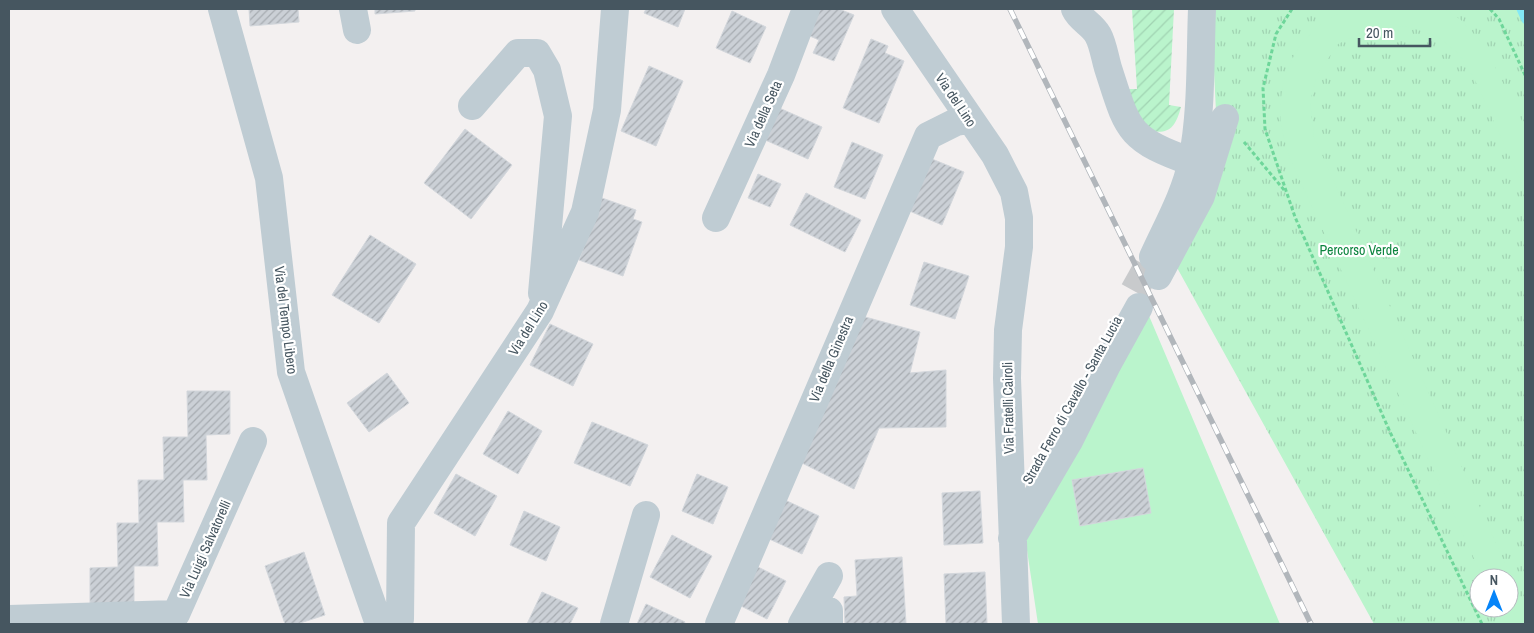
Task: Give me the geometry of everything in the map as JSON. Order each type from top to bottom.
[{"type":"street","name":"Via del Tempo Libero","points":[[222,9],[269,178],[291,372],[379,624]]},
{"type":"street","name":"Via del Lino","points":[[398,624],[400,619],[401,523],[540,311],[586,212],[607,110],[614,9]]},
{"type":"street","name":"Via della Seta","points":[[716,218],[781,75],[806,9]]},
{"type":"street","name":"Via del Lino","points":[[895,9],[969,120],[995,155],[1014,192]]},
{"type":"street","points":[[1075,9],[1079,17],[1098,34],[1125,122],[1136,136],[1168,153],[1192,162]]},
{"type":"street","points":[[1202,9],[1192,162],[1182,196],[1155,266],[1201,196],[1225,118]]},
{"type":"street","points":[[472,106],[518,53],[537,54],[547,70],[558,116],[540,311]]},
{"type":"street","name":"Via della Ginestra","points":[[719,624],[928,136],[956,122],[969,120]]},
{"type":"street","name":"Via Fratelli Cairoli","points":[[1014,192],[1019,218],[1019,247],[1008,347],[1011,510],[1016,624]]},
{"type":"street","name":"Strada Ferro di Cavallo - Santa Lucia","points":[[1011,510],[1136,299],[1107,365],[1069,442],[1012,538]]},
{"type":"street","name":"Via Luigi Salvatorelli","points":[[9,619],[176,614],[253,441]]},
{"type":"street","points":[[614,624],[646,515]]},
{"type":"street","points":[[802,624],[829,576]]},
{"type":"path","points":[[1292,9],[1276,34],[1263,88],[1265,129],[1294,217],[1390,432],[1482,624]]},
{"type":"path","points":[[1490,9],[1499,19],[1525,76]]},
{"type":"path","points":[[1225,118],[1287,194]]},
{"type":"green space","points":[[1132,9],[1174,9],[1169,105],[1181,107],[1173,126],[1164,131],[1158,132],[1143,129],[1124,89],[1137,89]]},
{"type":"green space","name":"Percorso Verde","points":[[1211,9],[1525,9],[1525,624],[1374,624],[1175,264],[1218,153]]},
{"type":"green space","points":[[1349,9],[1445,9],[1461,20],[1484,45],[1525,127],[1525,190],[1474,78],[1459,54],[1437,36],[1405,26],[1368,30],[1338,44],[1317,75],[1310,102],[1314,137],[1507,568],[1478,568],[1290,159],[1281,122],[1283,85],[1288,68],[1305,39],[1332,17]]},
{"type":"green space","points":[[1141,297],[1280,624],[1038,624],[1024,530]]},
{"type":"green space","points":[[1519,595],[1525,608],[1525,624],[1504,624],[1501,618],[1519,618]]},
{"type":"building","points":[[249,9],[298,9],[299,22],[250,26]]},
{"type":"building","points":[[375,9],[415,9],[415,11],[375,14]]},
{"type":"building","points":[[646,9],[685,9],[678,27],[644,13]]},
{"type":"building","points":[[814,9],[839,9],[854,15],[834,61],[813,53],[819,40],[803,33]]},
{"type":"building","points":[[732,11],[766,27],[750,63],[716,48]]},
{"type":"building","points":[[871,39],[888,46],[885,53],[904,61],[879,123],[843,108]]},
{"type":"building","points":[[649,66],[683,81],[656,146],[621,131]]},
{"type":"building","points":[[777,107],[822,127],[808,159],[763,139]]},
{"type":"building","points":[[465,129],[512,165],[471,219],[424,183]]},
{"type":"building","points":[[852,142],[883,155],[865,199],[834,187]]},
{"type":"building","points":[[927,157],[964,172],[942,225],[905,209]]},
{"type":"building","points":[[758,174],[781,184],[770,207],[748,198]]},
{"type":"building","points":[[806,193],[861,220],[845,252],[790,225]]},
{"type":"building","points":[[602,198],[636,210],[633,219],[642,222],[623,276],[579,260]]},
{"type":"building","points":[[370,235],[416,264],[379,323],[332,295]]},
{"type":"building","points":[[924,262],[969,276],[955,319],[910,305]]},
{"type":"building","points":[[858,315],[920,332],[910,373],[946,370],[946,427],[879,428],[854,489],[802,463]]},
{"type":"building","points":[[550,324],[593,344],[573,386],[530,365]]},
{"type":"building","points":[[387,373],[409,403],[369,432],[347,403]]},
{"type":"building","points":[[187,391],[230,391],[230,434],[206,435],[207,480],[183,480],[184,522],[157,522],[158,566],[134,566],[134,606],[90,607],[90,568],[118,567],[117,523],[139,523],[138,480],[164,480],[163,437],[188,437]]},
{"type":"building","points":[[508,411],[542,431],[518,474],[483,454]]},
{"type":"building","points":[[592,422],[648,445],[630,486],[574,463]]},
{"type":"building","points":[[1143,468],[1151,513],[1080,526],[1072,480]]},
{"type":"building","points":[[456,474],[497,496],[475,536],[434,513]]},
{"type":"building","points":[[697,474],[728,487],[713,524],[682,511]]},
{"type":"building","points":[[980,491],[983,543],[944,545],[942,493]]},
{"type":"building","points":[[785,500],[819,516],[802,554],[767,538]]},
{"type":"building","points":[[524,511],[560,527],[546,561],[510,545]]},
{"type":"building","points":[[672,535],[712,556],[690,598],[650,577]]},
{"type":"building","points":[[304,552],[325,615],[297,624],[285,624],[265,566]]},
{"type":"building","points":[[902,557],[906,624],[845,624],[844,597],[857,596],[855,560]]},
{"type":"building","points":[[756,566],[786,581],[767,619],[737,604]]},
{"type":"building","points":[[985,572],[987,624],[946,624],[944,574]]},
{"type":"building","points":[[542,592],[578,608],[570,624],[527,624]]},
{"type":"building","points":[[646,604],[685,622],[684,624],[637,624]]},
{"type":"waterway","points":[[1520,9],[1525,20]]},
{"type":"tunnel","points":[[1134,291],[1153,257]]},
{"type":"railway","points":[[1010,9],[1311,624]]}]
